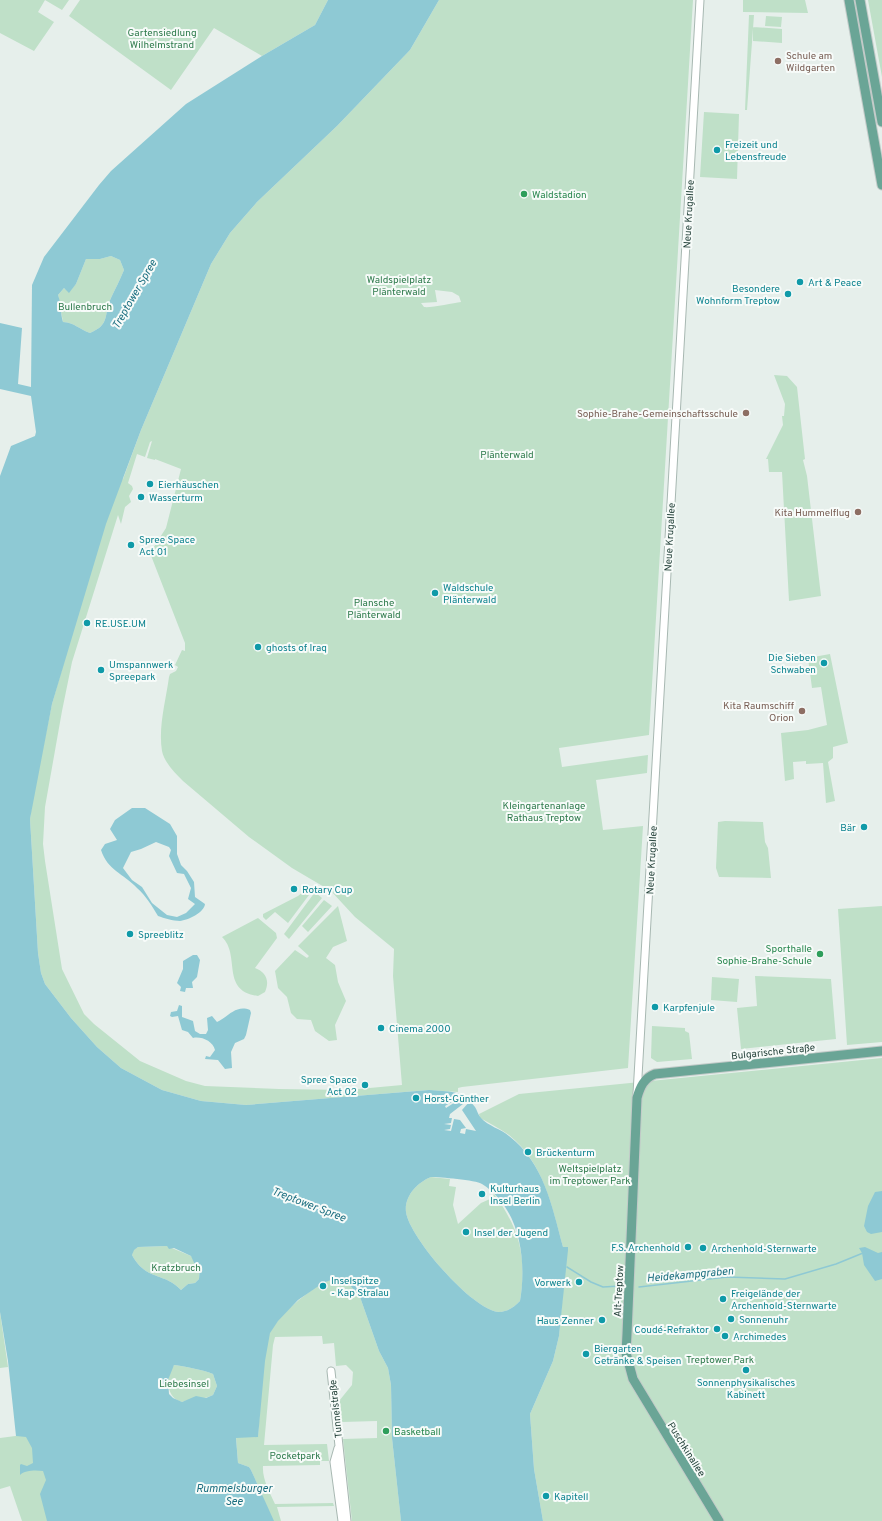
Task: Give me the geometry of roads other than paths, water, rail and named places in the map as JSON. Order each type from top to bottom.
[{"type":"main road","points":[[849,0],[882,185]]},
{"type":"main road","points":[[860,0],[882,122]]},
{"type":"main road","name":"Bulgarische Straße","points":[[665,1072],[882,1051]]},
{"type":"main road","name":"Alt-Treptow","points":[[637,1388],[630,1372],[626,1353],[637,1098],[645,1080],[655,1074],[665,1072]]},
{"type":"main road","name":"Puschkinallee","points":[[637,1388],[719,1521]]},
{"type":"street","name":"Neue Krugallee","points":[[637,1074],[700,0]]},
{"type":"street","name":"Alt-Treptow","points":[[637,1074],[637,1098]]},
{"type":"street","name":"Tunnelstraße","points":[[331,1371],[338,1448],[347,1521]]},
{"type":"street","name":"Tunnelstraße","points":[[338,1448],[334,1462],[342,1521]]},
{"type":"water","points":[[328,0],[439,0],[410,50],[337,126],[257,202],[230,233],[211,264],[141,430],[106,524],[52,704],[30,819],[38,953],[41,973],[45,984],[71,1018],[97,1047],[121,1068],[162,1090],[201,1101],[246,1105],[429,1090],[455,1092],[470,1101],[484,1121],[506,1134],[521,1147],[539,1172],[555,1216],[563,1247],[568,1247],[559,1336],[553,1361],[530,1414],[534,1469],[543,1521],[401,1521],[392,1438],[391,1385],[388,1368],[379,1351],[360,1297],[348,1283],[336,1278],[323,1283],[298,1300],[278,1321],[270,1333],[265,1361],[258,1437],[236,1438],[238,1463],[249,1467],[251,1470],[274,1521],[47,1521],[40,1494],[46,1480],[43,1471],[28,1471],[20,1475],[21,1464],[27,1466],[33,1463],[32,1448],[26,1437],[16,1436],[8,1361],[0,1312],[0,476],[11,446],[35,436],[36,432],[31,396],[0,389],[0,323],[22,328],[18,384],[31,387],[32,285],[44,257],[99,185],[111,171],[186,104],[262,56],[315,25]],"holes":[[[111,256],[120,260],[124,270],[111,298],[104,322],[97,330],[90,333],[74,325],[63,322],[58,295],[64,288],[69,293],[76,284],[86,259],[100,259]],[[435,1177],[473,1181],[482,1184],[495,1194],[505,1207],[513,1221],[521,1252],[522,1285],[520,1301],[513,1307],[499,1312],[488,1308],[474,1299],[459,1287],[444,1271],[418,1238],[410,1223],[406,1212],[406,1206],[407,1200],[413,1190],[426,1179]],[[167,1246],[169,1249],[174,1248],[191,1256],[195,1265],[200,1265],[199,1279],[195,1283],[188,1284],[181,1290],[175,1284],[143,1269],[132,1255],[134,1250],[138,1247]],[[174,1365],[213,1374],[217,1386],[213,1395],[206,1398],[196,1396],[182,1402],[173,1398],[169,1394],[168,1380]]]},
{"type":"water","points":[[132,808],[145,808],[170,824],[177,836],[177,854],[181,865],[194,882],[195,897],[205,904],[199,913],[191,918],[180,921],[158,916],[143,894],[108,863],[101,850],[105,844],[117,840],[110,829],[115,820]],"holes":[[[156,842],[169,847],[171,850],[169,856],[177,873],[184,874],[191,888],[188,899],[195,904],[186,913],[177,917],[167,915],[152,903],[142,887],[132,880],[123,868],[131,852]]]},
{"type":"water","points":[[193,955],[197,955],[200,960],[197,977],[192,982],[193,988],[186,988],[185,992],[180,991],[181,987],[177,983],[183,969],[183,961]]},
{"type":"water","points":[[179,1005],[182,1006],[182,1017],[193,1021],[195,1031],[200,1034],[206,1034],[208,1030],[207,1018],[212,1016],[217,1022],[236,1010],[250,1010],[251,1013],[246,1035],[244,1039],[235,1043],[231,1052],[232,1068],[225,1069],[218,1060],[205,1059],[206,1056],[210,1057],[215,1050],[214,1047],[206,1040],[193,1038],[188,1032],[182,1030],[178,1016],[170,1016],[171,1012],[177,1011]]},
{"type":"water","points":[[882,1191],[882,1232],[871,1234],[867,1232],[864,1226],[868,1206],[875,1192]]},
{"type":"water","points":[[865,1247],[878,1253],[882,1252],[882,1279],[875,1281],[864,1265],[862,1253],[859,1248]]},
{"type":"waterway","name":"Heidekampgraben","points":[[639,1287],[727,1277],[785,1279],[836,1264],[863,1253]]},
{"type":"waterway","name":"Heidekampgraben","points":[[567,1267],[591,1282],[603,1287],[620,1286]]},
{"type":"place","name":"Schule am Wildgarten","points":[[778,61]]},
{"type":"place","name":"Freizeit und Lebensfreude","points":[[717,150]]},
{"type":"place","name":"Waldstadion","points":[[524,194]]},
{"type":"place","name":"Art & Peace","points":[[800,282]]},
{"type":"place","name":"Besondere Wohnform Treptow","points":[[788,294]]},
{"type":"place","name":"Sophie-Brahe-Gemeinschaftsschule","points":[[746,413]]},
{"type":"place","name":"Eierhäuschen","points":[[150,484]]},
{"type":"place","name":"Wasserturm","points":[[141,497]]},
{"type":"place","name":"Kita Hummelflug","points":[[858,512]]},
{"type":"place","name":"Spree Space Act 01","points":[[131,545]]},
{"type":"place","name":"Waldschule Plänterwald","points":[[435,593]]},
{"type":"place","name":"RE.USE.UM","points":[[87,623]]},
{"type":"place","name":"ghosts of Iraq","points":[[258,647]]},
{"type":"place","name":"Die Sieben Schwaben","points":[[824,663]]},
{"type":"place","name":"Umspannwerk Spreepark","points":[[101,670]]},
{"type":"place","name":"Kita Raumschiff Orion","points":[[802,711]]},
{"type":"place","name":"Bär","points":[[864,827]]},
{"type":"place","name":"Rotary Cup","points":[[294,889]]},
{"type":"place","name":"Spreeblitz","points":[[130,934]]},
{"type":"place","name":"Sporthalle Sophie-Brahe-Schule","points":[[820,954]]},
{"type":"place","name":"Karpfenjule","points":[[655,1007]]},
{"type":"place","name":"Cinema 2000","points":[[381,1028]]},
{"type":"place","name":"Spree Space Act 02","points":[[365,1085]]},
{"type":"place","name":"Horst-Günther","points":[[416,1098]]},
{"type":"place","name":"Brückenturm","points":[[528,1152]]},
{"type":"place","name":"Kulturhaus Insel Berlin","points":[[482,1194]]},
{"type":"place","name":"Insel der Jugend","points":[[466,1232]]},
{"type":"place","name":"F.S. Archenhold","points":[[688,1247]]},
{"type":"place","name":"Archenhold-Sternwarte","points":[[703,1248]]},
{"type":"place","name":"Vorwerk","points":[[579,1282]]},
{"type":"place","name":"Inselspitze - Kap Stralau","points":[[323,1286]]},
{"type":"place","name":"Freigelände der Archenhold-Sternwarte","points":[[723,1299]]},
{"type":"place","name":"Sonnenuhr","points":[[731,1319]]},
{"type":"place","name":"Haus Zenner","points":[[602,1320]]},
{"type":"place","name":"Coudé-Refraktor","points":[[717,1329]]},
{"type":"place","name":"Archimedes","points":[[725,1336]]},
{"type":"place","name":"Biergarten Getränke & Speisen","points":[[586,1354]]},
{"type":"place","name":"Sonnenphysikalisches Kabinett","points":[[746,1370]]},
{"type":"place","name":"Basketball","points":[[386,1431]]},
{"type":"place","name":"Kapitell","points":[[546,1496]]},
{"type":"park label","name":"Gartensiedlung Wilhelmstrand","points":[[162,38]]},
{"type":"park label","name":"Waldspielplatz Plänterwald","points":[[399,284]]},
{"type":"park label","name":"Bullenbruch","points":[[85,306]]},
{"type":"park label","name":"Plänterwald","points":[[507,454]]},
{"type":"park label","name":"Plansche Plänterwald","points":[[374,608]]},
{"type":"park label","name":"Kleingartenanlage Rathaus Treptow","points":[[544,810]]},
{"type":"park label","name":"Weltspielplatz im Treptower Park","points":[[590,1174]]},
{"type":"park label","name":"Kratzbruch","points":[[176,1267]]},
{"type":"park label","name":"Treptower Park","points":[[720,1359]]},
{"type":"park label","name":"Liebesinsel","points":[[184,1383]]},
{"type":"park label","name":"Pocketpark","points":[[295,1455]]},
{"type":"water label","name":"Treptower Spree","points":[[134,294]]},
{"type":"water label","name":"Treptower Spree","points":[[309,1204]]},
{"type":"water label","name":"Rummelsburger See","points":[[234,1494]]}]
